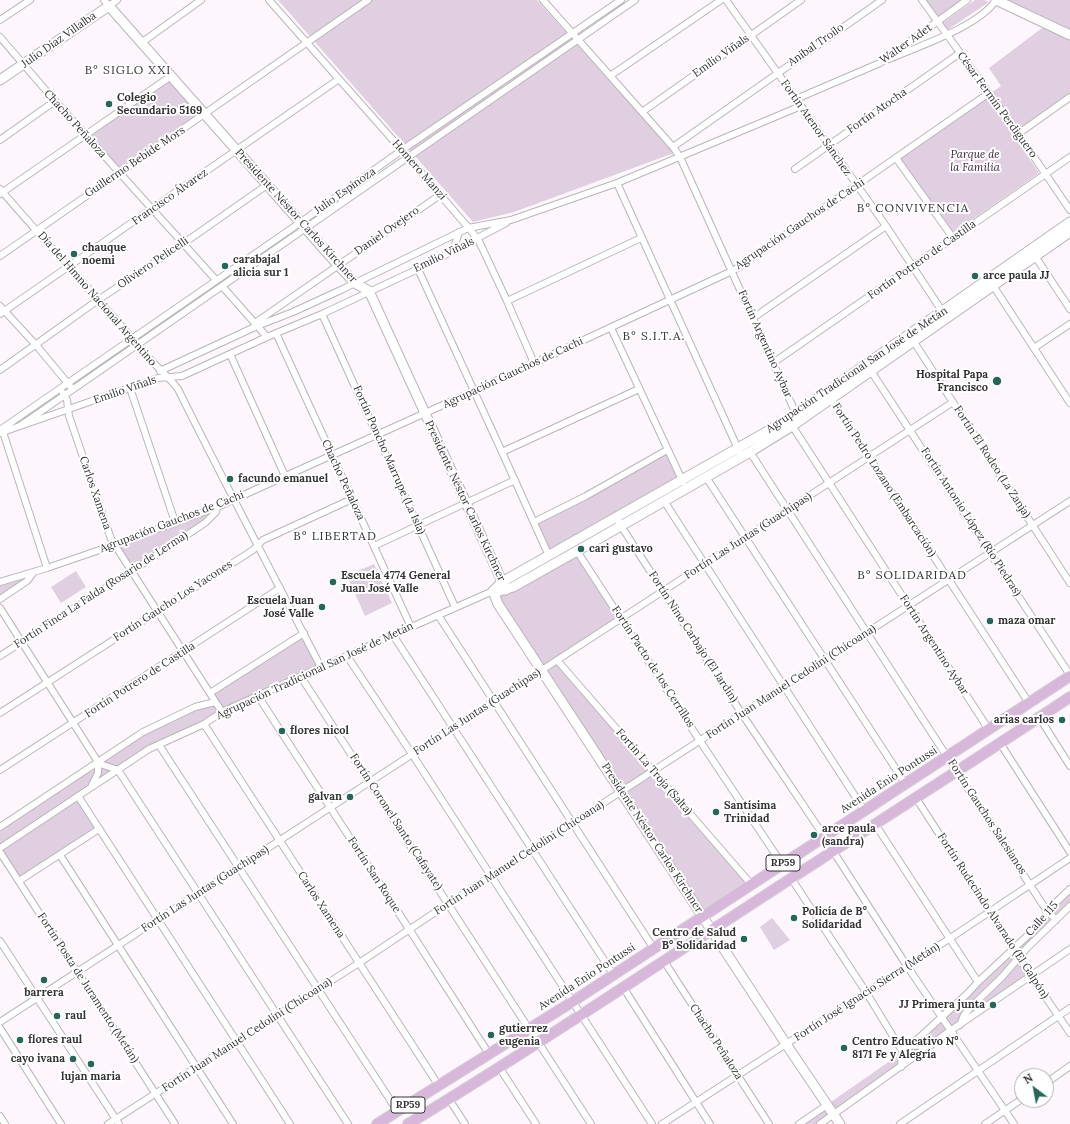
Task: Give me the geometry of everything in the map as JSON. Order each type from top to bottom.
[{"type":"main road","name":"Avenida Enio Pontussi","points":[[377,1124],[572,1002],[905,783],[989,730],[1070,675]]},
{"type":"main road","name":"RP59","points":[[408,1124],[664,961],[957,772],[1070,697]]},
{"type":"street","points":[[0,20],[30,0]]},
{"type":"street","name":"Julio Díaz Villalba","points":[[0,80],[23,65],[106,3],[117,0]]},
{"type":"street","points":[[141,42],[201,0]]},
{"type":"street","name":"Homero Manzi","points":[[269,0],[402,150],[478,239],[534,363]]},
{"type":"street","name":"Guillermo Bebide Mors","points":[[0,256],[368,0]]},
{"type":"street","name":"Fortín Argentino Aybar","points":[[543,0],[673,147],[680,157],[754,318],[773,363],[794,420],[829,483],[989,730]]},
{"type":"street","name":"Julio Espinoza","points":[[20,426],[222,286],[402,150],[622,0]]},
{"type":"street","name":"Julio Espinoza","points":[[1,432],[68,383],[216,280],[408,157],[635,0]]},
{"type":"street","points":[[610,76],[721,0]]},
{"type":"street","name":"Fortín Atenor Sánchez","points":[[726,0],[750,36],[886,226],[944,314]]},
{"type":"street","name":"Emilio Viñals","points":[[642,112],[801,0]]},
{"type":"street","name":"Anibal Troilo","points":[[673,147],[882,0]]},
{"type":"street","name":"César Fermín Perdiguero","points":[[922,0],[1018,134],[1070,210]]},
{"type":"street","name":"Walter Adet","points":[[796,99],[880,63],[968,0]]},
{"type":"street","points":[[880,63],[962,26],[982,14],[996,0],[1070,35]]},
{"type":"street","name":"Presidente Néstor Carlos Kirchner","points":[[106,3],[338,265],[355,283],[369,291],[504,586]]},
{"type":"street","name":"Chacho Peñaloza","points":[[0,37],[23,65],[216,280]]},
{"type":"street","name":"Fortín Atocha","points":[[795,169],[960,53]]},
{"type":"street","points":[[1,192],[171,76]]},
{"type":"street","name":"Francisco Álvarez","points":[[2,310],[68,267],[339,79]]},
{"type":"street","name":"Agrupación Gauchos de Cachi","points":[[0,582],[114,545],[217,507],[474,391],[732,271],[857,186],[989,93]]},
{"type":"street","points":[[1018,134],[1070,97]]},
{"type":"street","points":[[0,140],[55,101]]},
{"type":"street","points":[[511,220],[617,183],[801,106]]},
{"type":"street","name":"Fortín Potrero de Castilla","points":[[773,363],[1070,157]]},
{"type":"street","points":[[896,158],[953,238]]},
{"type":"street","name":"Fortín Gauchos Salesianos","points":[[617,183],[641,238],[743,452],[788,510],[1030,885],[1056,920]]},
{"type":"street","name":"Oliviero Pelicelli","points":[[0,370],[98,300],[184,243],[267,185]]},
{"type":"street","name":"Día del Himno Nacional Argentino","points":[[1,192],[138,344],[160,371],[169,377],[178,389],[233,500],[322,667]]},
{"type":"street","name":"Daniel Ovejero","points":[[256,324],[338,265],[440,195]]},
{"type":"street","name":"Emilio Viñals","points":[[160,371],[256,324],[293,312],[468,228],[511,220]]},
{"type":"street","name":"Emilio Viñals","points":[[20,426],[158,378],[182,376],[276,333],[322,314],[418,269],[478,239],[511,220]]},
{"type":"street","name":"Agrupación Tradicional San José de Metán","points":[[794,420],[991,282],[1070,223]]},
{"type":"street","points":[[754,318],[886,226]]},
{"type":"street","points":[[453,251],[460,232]]},
{"type":"street","name":"Agrupación Tradicional San José de Metán","points":[[991,282],[1070,232]]},
{"type":"street","points":[[507,301],[641,238]]},
{"type":"street","points":[[1034,256],[1070,309]]},
{"type":"street","points":[[404,260],[410,272]]},
{"type":"street","points":[[418,269],[549,556]]},
{"type":"street","points":[[991,282],[1070,403]]},
{"type":"street","points":[[222,286],[267,337]]},
{"type":"street","points":[[2,310],[36,345],[68,383],[72,390]]},
{"type":"street","name":"Fortín Poncho Marrupe (La Isla)","points":[[322,314],[455,608]]},
{"type":"street","points":[[1034,348],[1070,324]]},
{"type":"street","points":[[611,328],[684,484]]},
{"type":"street","name":"Chacho Peñaloza","points":[[276,333],[411,627]]},
{"type":"street","name":"Agrupación Tradicional San José de Metán","points":[[504,586],[549,556],[664,501],[684,484],[706,477],[794,420],[831,399],[911,338]]},
{"type":"street","name":"Fortín El Rodeo (La Zanja)","points":[[911,338],[1070,583]]},
{"type":"street","points":[[230,354],[285,476]]},
{"type":"street","name":"Fortín Antonio López (Río Piedras)","points":[[871,370],[1070,675]]},
{"type":"street","points":[[130,388],[175,522]]},
{"type":"street","name":"Carlos Xamena","points":[[60,389],[67,400],[68,410],[114,545],[222,712]]},
{"type":"street","points":[[502,452],[639,389]]},
{"type":"street","name":"Fortín Pedro Lozano (Embarcación)","points":[[831,399],[1029,703]]},
{"type":"street","name":"Fortín Las Juntas (Guachipas)","points":[[0,1022],[953,402]]},
{"type":"street","points":[[20,426],[1,432],[47,568]]},
{"type":"street","points":[[534,522],[586,496],[668,450]]},
{"type":"street","name":"Agrupación Tradicional San José de Metán","points":[[0,848],[149,749],[204,724],[222,712],[438,615],[493,592],[577,551],[618,522],[743,452]]},
{"type":"street","points":[[706,477],[905,783]]},
{"type":"street","points":[[374,546],[465,502],[515,480]]},
{"type":"street","name":"Fortín Gaucho Los Yacones","points":[[0,713],[253,550],[263,540],[352,499]]},
{"type":"street","points":[[664,501],[864,810]]},
{"type":"street","name":"Fortín Juan Manuel Cedolini (Chicoana)","points":[[108,1124],[117,1121],[196,1067],[359,963],[449,903],[1070,501]]},
{"type":"street","name":"Fortín Finca La Falda (Rosario de Lerma)","points":[[0,656],[205,523],[216,512],[217,507]]},
{"type":"street","name":"Fortín Nino Carbajo (El Jardín)","points":[[618,522],[742,714],[824,836]]},
{"type":"street","name":"Fortín Pacto de los Cerrillos","points":[[577,551],[700,741],[782,864]]},
{"type":"street","points":[[0,599],[27,581],[34,572]]},
{"type":"street","name":"Fortín Potrero de Castilla","points":[[0,770],[74,724],[280,588]]},
{"type":"street","name":"Presidente Néstor Carlos Kirchner","points":[[493,592],[498,604],[840,1124]]},
{"type":"street","points":[[0,608],[98,762],[98,773],[92,787]]},
{"type":"street","points":[[438,615],[654,948]]},
{"type":"street","points":[[210,693],[304,633]]},
{"type":"street","points":[[393,635],[614,974]]},
{"type":"street","points":[[346,656],[412,754],[652,1124]]},
{"type":"street","name":"Fortín La Troja (Salta)","points":[[557,660],[751,884]]},
{"type":"street","name":"Fortín Coronel Santo (Cafayate)","points":[[301,677],[529,1028]]},
{"type":"street","name":"Fortín San Roque","points":[[258,696],[489,1054]]},
{"type":"street","points":[[0,827],[153,727],[195,707],[215,702]]},
{"type":"street","points":[[1039,717],[1070,766]]},
{"type":"street","name":"Carlos Xamena","points":[[204,724],[439,1086]]},
{"type":"street","points":[[1000,743],[1070,852]]},
{"type":"street","points":[[159,745],[317,990],[398,1112]]},
{"type":"street","points":[[98,762],[107,767],[118,770],[348,1124]]},
{"type":"street","points":[[78,796],[290,1124]]},
{"type":"street","name":"Fortín Rudecindo Alvarado (El Galpón)","points":[[916,798],[1019,958],[1070,1033]]},
{"type":"street","points":[[876,824],[978,982]]},
{"type":"street","points":[[19,882],[100,829]]},
{"type":"street","points":[[833,851],[950,1031],[1014,1124]]},
{"type":"street","name":"Fortín Posta de Juramento (Metán)","points":[[0,852],[175,1124]]},
{"type":"street","points":[[60,855],[234,1124]]},
{"type":"street","name":"Fortín José Ignacio Sierra (Metán)","points":[[662,1124],[950,939],[1070,858]]},
{"type":"street","points":[[791,878],[866,992],[902,1051],[901,1067]]},
{"type":"street","name":"Calle 115","points":[[902,1051],[910,1046],[967,994],[1013,948],[1042,922],[1048,910],[1070,889]]},
{"type":"street","points":[[960,1025],[964,1015],[971,1006],[1002,977],[1027,948],[1070,906]]},
{"type":"street","points":[[0,941],[117,1121]]},
{"type":"street","points":[[820,1124],[950,1031],[1070,949]]},
{"type":"street","name":"Chacho Peñaloza","points":[[664,961],[769,1124]]},
{"type":"street","points":[[623,987],[710,1124]]},
{"type":"street","points":[[900,1124],[1070,1008]]},
{"type":"street","points":[[0,1028],[61,1124]]},
{"type":"street","points":[[538,1042],[591,1124]]},
{"type":"street","points":[[910,1046],[931,1045]]},
{"type":"street","points":[[1054,1077],[1070,1066]]},
{"type":"street","points":[[499,1067],[536,1124]]},
{"type":"street","points":[[449,1099],[465,1124]]},
{"type":"street","points":[[985,1124],[1014,1104]]},
{"type":"street","points":[[799,1124],[827,1105]]},
{"type":"street","points":[[0,1116],[5,1124]]},
{"type":"green space","points":[[278,0],[537,0],[674,153],[514,212],[473,222]]},
{"type":"green space","points":[[923,0],[965,0],[937,20]]},
{"type":"green space","points":[[975,0],[984,0],[989,2],[946,31],[941,24]]},
{"type":"green space","name":"Parque de la Familia","points":[[1004,0],[1070,0],[1070,94],[1013,134],[1039,173],[953,233],[899,157],[1001,86],[989,68],[1050,22]]},
{"type":"green space","points":[[170,79],[201,114],[120,169],[91,136]]},
{"type":"green space","points":[[667,450],[682,480],[549,556],[534,522]]},
{"type":"green space","points":[[217,507],[212,516],[132,571],[114,545]]},
{"type":"green space","points":[[577,551],[621,617],[542,670],[496,594]]},
{"type":"green space","points":[[374,564],[392,603],[365,616],[347,576]]},
{"type":"green space","points":[[76,571],[86,587],[61,603],[51,587]]},
{"type":"green space","points":[[34,572],[0,599],[0,582]]},
{"type":"green space","points":[[304,633],[321,667],[149,749],[0,848],[0,827],[143,732],[215,702],[210,693]]},
{"type":"green space","points":[[557,663],[650,770],[622,789],[545,671]]},
{"type":"green space","points":[[654,774],[749,883],[703,914],[624,793]]},
{"type":"green space","points":[[77,798],[98,829],[20,880],[0,850]]},
{"type":"green space","points":[[1070,890],[1070,906],[1019,958],[1030,976],[834,1112],[828,1104],[900,1054],[1044,919]]},
{"type":"green space","points":[[772,918],[790,940],[774,950],[760,927]]},
{"type":"green space","points":[[827,1106],[832,1114],[819,1124],[800,1124]]},
{"type":"place","name":"Colegio Secundario 5169","points":[[109,104]]},
{"type":"place","name":"chauque noemi","points":[[74,254]]},
{"type":"place","name":"carabajal alicia sur 1","points":[[225,266]]},
{"type":"place","name":"arce paula JJ","points":[[975,276]]},
{"type":"place","name":"Hospital Papa Francisco","points":[[997,381]]},
{"type":"place","name":"facundo emanuel","points":[[230,479]]},
{"type":"place","name":"cari gustavo","points":[[581,549]]},
{"type":"place","name":"Escuela 4774 General Juan José Valle","points":[[333,582]]},
{"type":"place","name":"Escuela Juan José Valle","points":[[322,607]]},
{"type":"place","name":"maza omar","points":[[990,621]]},
{"type":"place","name":"arias carlos","points":[[1062,720]]},
{"type":"place","name":"flores nicol","points":[[282,731]]},
{"type":"place","name":"galvan","points":[[350,797]]},
{"type":"place","name":"Santísima Trinidad","points":[[716,812]]},
{"type":"place","name":"arce paula (sandra)","points":[[814,835]]},
{"type":"place","name":"Policía de B° Solidaridad","points":[[794,918]]},
{"type":"place","name":"Centro de Salud B° Solidaridad","points":[[744,939]]},
{"type":"place","name":"barrera","points":[[44,980]]},
{"type":"place","name":"JJ Primera junta","points":[[993,1005]]},
{"type":"place","name":"raul","points":[[57,1016]]},
{"type":"place","name":"gutierrez eugenia","points":[[491,1035]]},
{"type":"place","name":"flores raul","points":[[20,1040]]},
{"type":"place","name":"Centro Educativo N° 8171 Fe y Alegría","points":[[844,1048]]},
{"type":"place","name":"cayo ivana","points":[[73,1059]]},
{"type":"place","name":"lujan maria","points":[[91,1064]]},
{"type":"district","name":"B° SIGLO XXI","points":[[128,71]]},
{"type":"district","name":"B° CONVIVENCIA","points":[[913,209]]},
{"type":"district","name":"B° S.I.T.A.","points":[[654,337]]},
{"type":"district","name":"B° LIBERTAD","points":[[335,537]]},
{"type":"district","name":"B° SOLIDARIDAD","points":[[912,576]]}]
